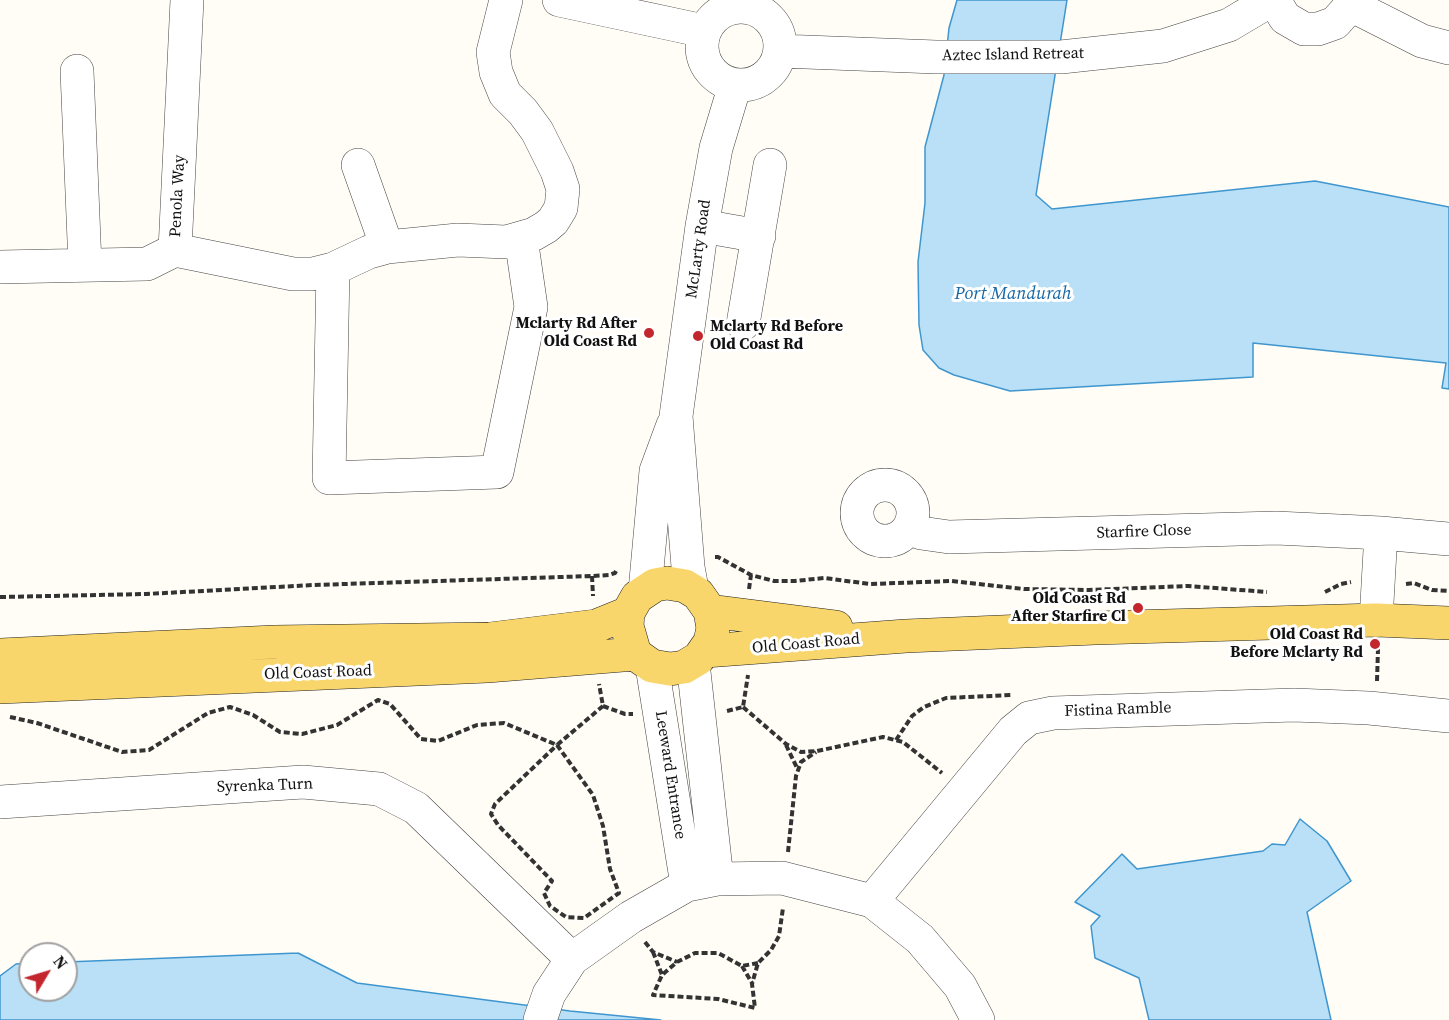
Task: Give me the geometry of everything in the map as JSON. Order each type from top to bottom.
[{"type":"main road","name":"Old Coast Road","points":[[0,655],[274,642],[489,639],[596,626],[667,583],[677,584],[701,600],[906,636]]},
{"type":"main road","points":[[699,657],[710,642],[713,628],[701,600]]},
{"type":"main road","points":[[637,602],[627,632],[644,660]]},
{"type":"main road","name":"Old Coast Road","points":[[1,701],[596,658],[644,660],[670,669],[684,667],[699,657],[906,636],[1377,634],[1449,622]]},
{"type":"street","name":"Penola Way","points":[[0,267],[147,264],[175,250],[187,0]]},
{"type":"street","points":[[175,250],[293,274],[313,274],[387,247],[458,240],[506,242],[534,234],[553,221],[561,208],[563,189],[557,171],[537,131],[506,94],[496,72],[493,52],[506,0]]},
{"type":"street","points":[[559,0],[704,31]]},
{"type":"street","points":[[1273,0],[1285,18],[1304,29],[1318,29],[1335,23],[1351,3],[1422,41],[1449,48]]},
{"type":"street","name":"Aztec Island Retreat","points":[[780,51],[936,57],[1061,57],[1163,46],[1228,25],[1273,0]]},
{"type":"street","points":[[745,3],[767,17],[775,27],[780,51],[777,63],[769,74],[759,81],[747,85],[735,85],[723,81],[714,75],[702,54],[704,31],[720,12],[745,3]]},
{"type":"street","points":[[77,71],[85,265]]},
{"type":"street","name":"McLarty Road","points":[[637,602],[656,471],[676,416],[702,226],[716,148],[735,85]]},
{"type":"street","points":[[358,165],[387,247]]},
{"type":"street","points":[[743,324],[770,165]]},
{"type":"street","points":[[702,226],[759,236]]},
{"type":"street","points":[[333,268],[329,478],[497,472],[531,307],[521,238]]},
{"type":"street","name":"McLarty Road","points":[[676,416],[688,567],[701,600]]},
{"type":"street","name":"Starfire Close","points":[[910,528],[921,533],[950,537],[1276,528],[1449,539]]},
{"type":"street","points":[[1377,634],[1381,533]]},
{"type":"street","name":"Leeward Entrance","points":[[699,657],[702,882]]},
{"type":"street","name":"Leeward Entrance","points":[[644,660],[702,882]]},
{"type":"street","name":"Fistina Ramble","points":[[872,901],[1013,731],[1029,718],[1053,713],[1294,705],[1368,708],[1449,716]]},
{"type":"street","name":"Syrenka Turn","points":[[0,802],[303,782],[379,789],[416,808],[572,959]]},
{"type":"street","points":[[544,1007],[572,959],[630,917],[702,882],[782,878],[872,901],[920,939],[960,986],[978,1020]]},
{"type":"path","points":[[592,576],[596,626]]},
{"type":"path","points":[[1377,634],[1377,691]]},
{"type":"path","points":[[1,701],[37,723],[122,752],[148,750],[208,713],[230,708],[253,715],[280,732],[302,734],[337,725],[378,700],[390,704],[421,739],[438,741],[477,725],[504,723],[557,745],[593,795],[603,826],[610,869],[619,893],[584,918],[566,917],[550,906],[544,893],[552,881],[498,825],[491,814],[495,804],[557,745],[603,706],[596,658]]},
{"type":"path","points":[[743,707],[786,744],[801,752],[817,752],[883,737],[903,742],[963,790]]},
{"type":"path","points":[[786,744],[798,770]]},
{"type":"path","points":[[788,858],[796,776],[801,762],[817,752]]},
{"type":"path","points":[[753,984],[742,966],[718,953],[694,953],[677,962],[662,975],[653,995],[718,999],[755,1008],[753,984],[758,963],[771,950],[779,936],[785,899]]},
{"type":"path","points":[[639,935],[653,952],[662,975]]},
{"type":"path","points":[[653,952],[677,962]]},
{"type":"path","points":[[742,966],[758,963]]},
{"type":"water","name":"Port Mandurah","points":[[957,0],[1067,0],[1036,195],[1052,209],[1315,181],[1449,207],[1449,389],[1442,388],[1446,363],[1253,343],[1253,377],[1010,391],[954,375],[939,368],[923,350],[919,325],[918,262],[925,203],[925,147],[944,75],[949,28]]},
{"type":"water","points":[[1300,819],[1327,841],[1351,881],[1307,912],[1331,1020],[1149,1020],[1139,978],[1095,958],[1091,926],[1100,916],[1075,902],[1122,854],[1137,869],[1263,851],[1272,844],[1285,845]]},
{"type":"water","points":[[298,953],[357,983],[570,1011],[661,1020],[0,1020],[0,976],[16,964],[18,964],[18,1002],[78,1002],[78,962]]},
{"type":"place","name":"Mclarty Rd After Old Coast Rd","points":[[649,333]]},
{"type":"place","name":"Mclarty Rd Before Old Coast Rd","points":[[698,336]]},
{"type":"place","name":"Old Coast Rd After Starfire Cl","points":[[1138,608]]},
{"type":"place","name":"Old Coast Rd Before Mclarty Rd","points":[[1375,644]]}]
